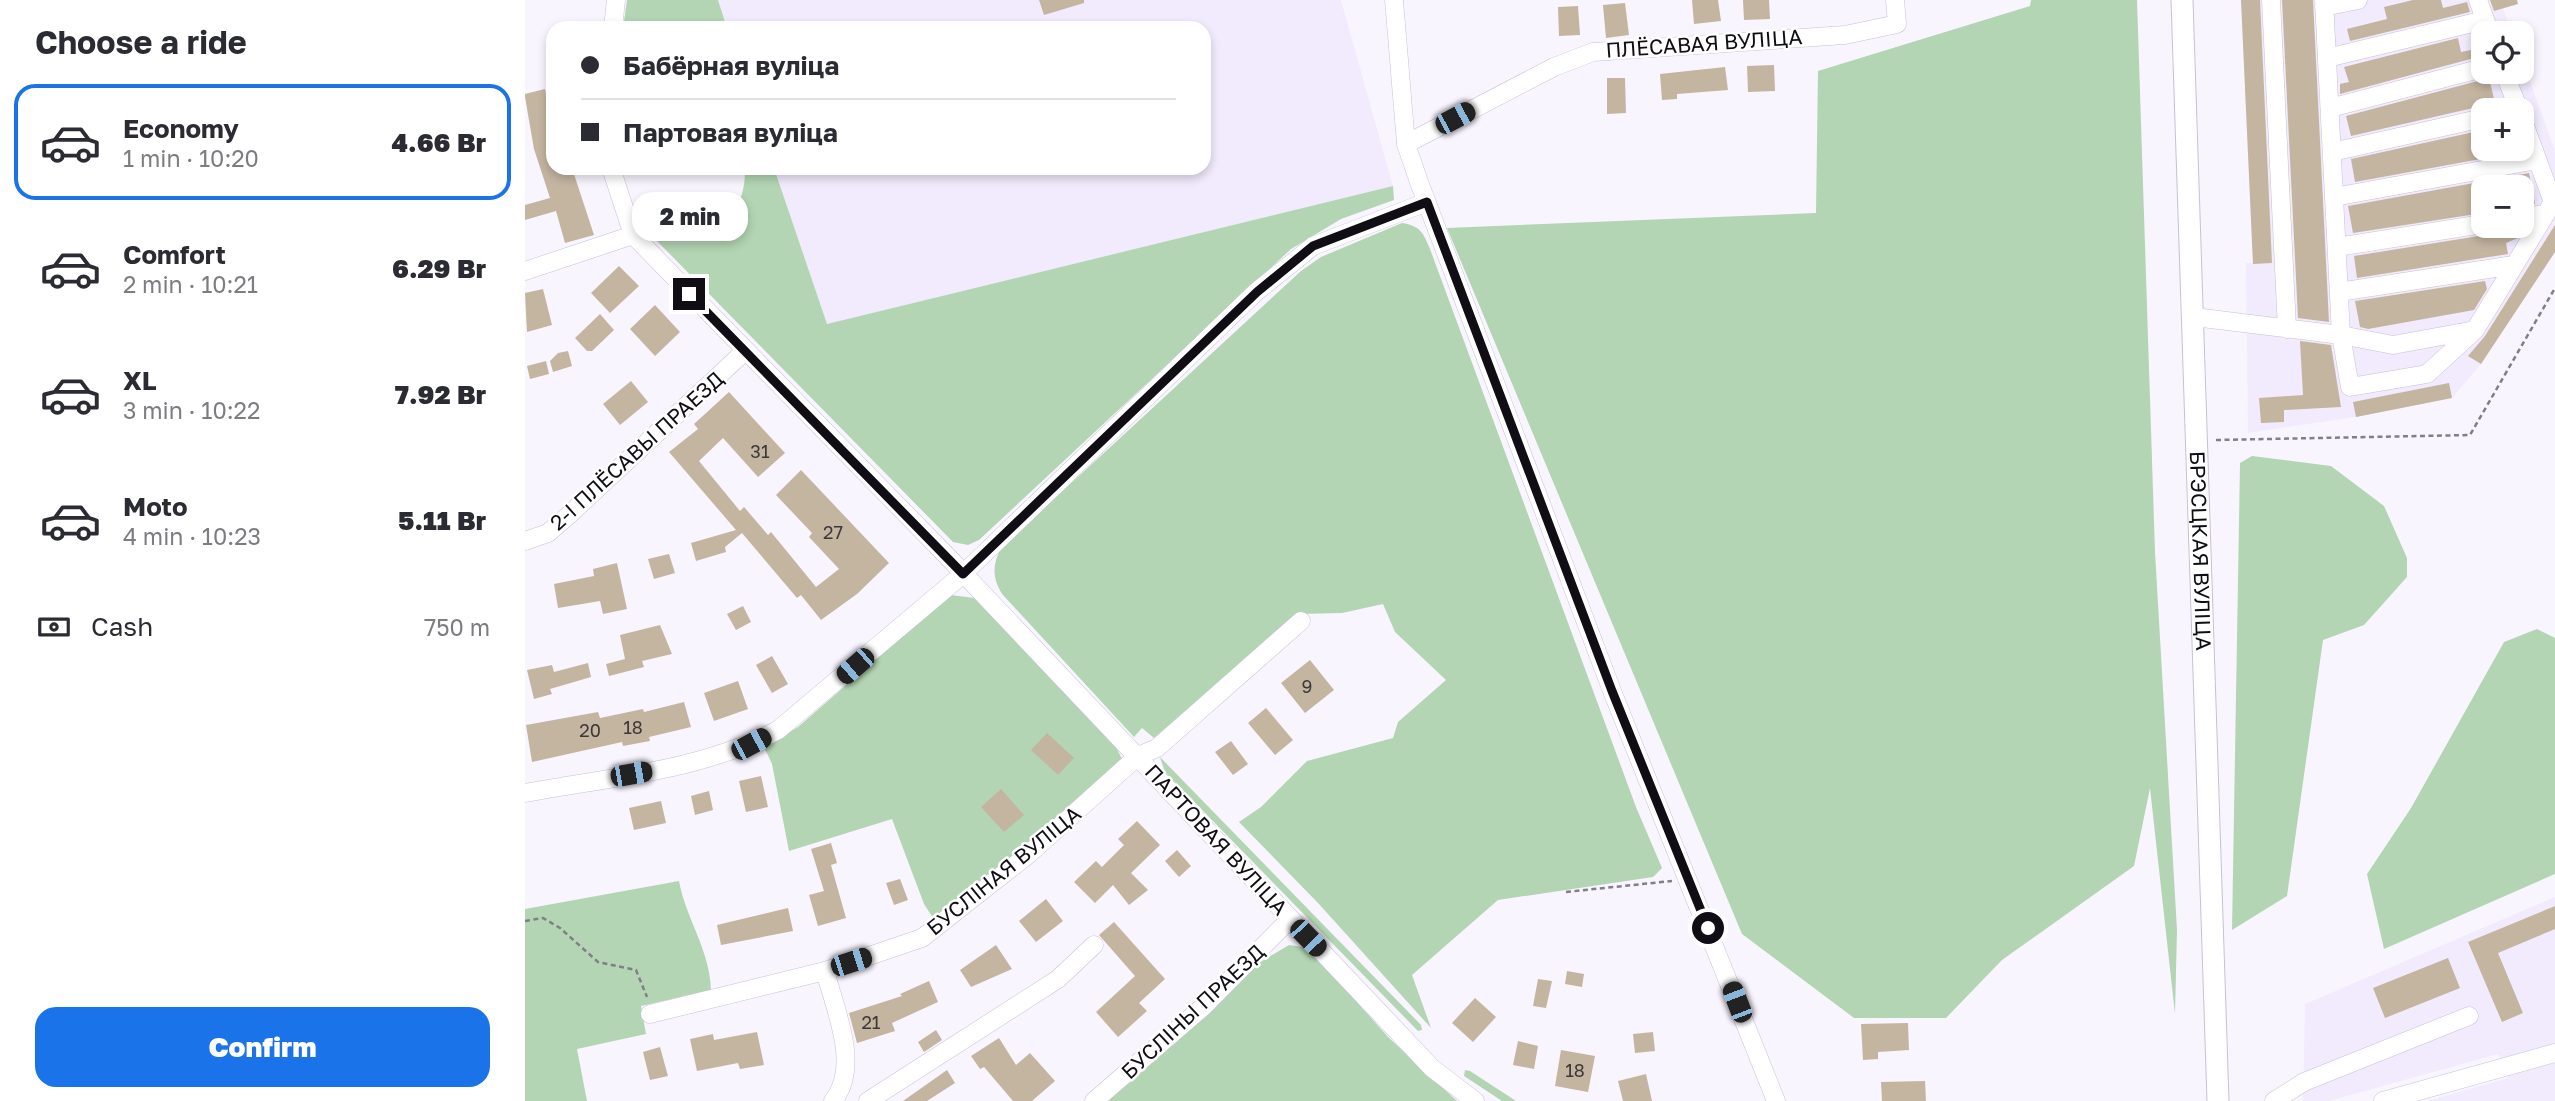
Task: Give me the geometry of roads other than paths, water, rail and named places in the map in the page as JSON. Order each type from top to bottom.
[{"type":"main road","name":"БРЭСЦКАЯ ВУЛІЦА","points":[[2182,0],[2218,1101]]},
{"type":"street","points":[[614,21],[616,0]]},
{"type":"street","points":[[1394,0],[1406,144],[1612,691],[1776,1101]]},
{"type":"street","name":"ПЛЁСАВАЯ ВУЛІЦА","points":[[1406,144],[1554,67],[1593,52],[1845,35],[1897,24],[1895,0]]},
{"type":"street","points":[[2271,0],[2287,330]]},
{"type":"street","points":[[2358,0],[2324,4],[2341,335],[2350,387],[2427,374],[2475,330],[2553,202],[2534,152]]},
{"type":"street","points":[[2478,0],[2486,21]]},
{"type":"street","points":[[2327,58],[2471,29]]},
{"type":"street","points":[[2330,108],[2471,71]]},
{"type":"street","points":[[2332,152],[2471,121]]},
{"type":"street","points":[[2334,197],[2537,160]]},
{"type":"street","name":"ПАРТОВАЯ ВУЛІЦА","points":[[613,175],[633,235],[1138,756],[1432,1068],[1475,1101]]},
{"type":"street","points":[[525,793],[710,759],[751,744],[799,715],[963,574],[1257,292],[1313,246],[1427,202]]},
{"type":"street","points":[[2534,216],[2546,214]]},
{"type":"street","points":[[2337,247],[2471,225]]},
{"type":"street","points":[[525,271],[633,235]]},
{"type":"street","points":[[2339,292],[2514,265]]},
{"type":"street","points":[[2194,317],[2341,335],[2393,345],[2475,330]]},
{"type":"street","name":"2-І ПЛЁСАВЫ ПРАЕЗД","points":[[525,541],[548,533],[744,352]]},
{"type":"street","name":"БУСЛІНАЯ ВУЛІЦА","points":[[650,1014],[825,971],[922,938],[1029,854],[1138,756],[1157,748],[1301,621]]},
{"type":"street","name":"БУСЛІНЫ ПРАЕЗД","points":[[1094,1101],[1204,1006],[1290,919]]},
{"type":"street","points":[[868,1101],[1058,979],[1094,945]]},
{"type":"street","points":[[825,971],[846,1069],[836,1097],[862,1101]]},
{"type":"street","points":[[2274,1101],[2304,1082],[2469,1016]]},
{"type":"street","points":[[2383,1101],[2555,1053]]}]
